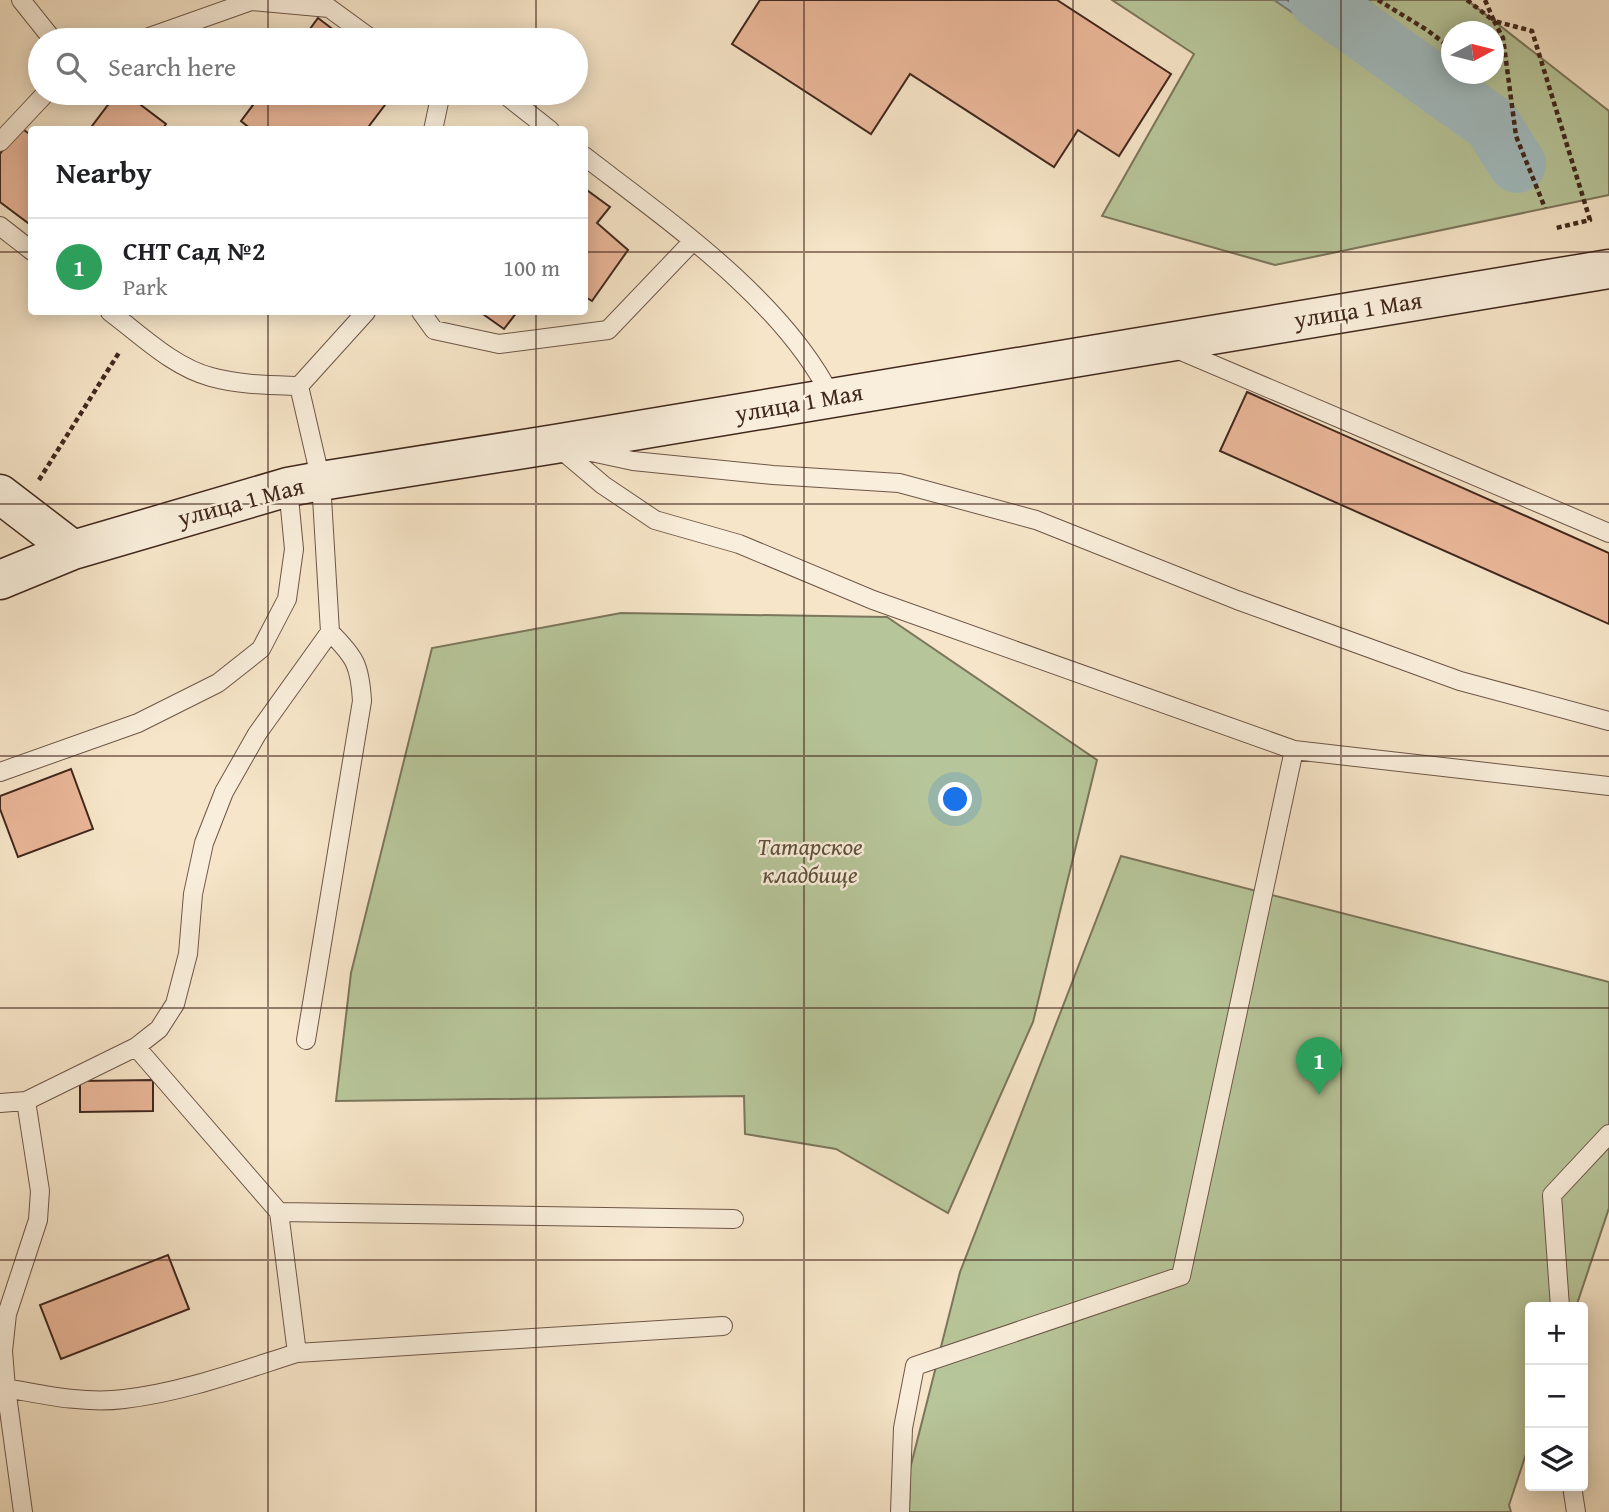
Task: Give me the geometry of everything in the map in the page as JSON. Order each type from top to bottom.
[{"type":"main road","name":"улица 1 Мая","points":[[0,580],[73,550],[305,484],[1609,269]]},
{"type":"main road","points":[[16,492],[73,550]]},
{"type":"lane","points":[[21,0],[43,28]]},
{"type":"lane","points":[[175,28],[251,1],[330,8],[357,28]]},
{"type":"lane","points":[[0,142],[35,105]]},
{"type":"lane","points":[[434,126],[439,105]]},
{"type":"lane","points":[[518,105],[545,126]]},
{"type":"lane","points":[[588,159],[693,241],[775,316],[818,370],[832,398]]},
{"type":"lane","points":[[0,226],[28,247]]},
{"type":"lane","points":[[423,315],[433,330],[499,344],[608,330],[693,241]]},
{"type":"lane","points":[[114,315],[170,358],[209,377],[247,384],[299,386]]},
{"type":"lane","points":[[306,1040],[362,701],[360,674],[351,653],[330,632],[305,484],[299,386],[363,315]]},
{"type":"lane","points":[[1161,342],[1609,533]]},
{"type":"lane","points":[[555,444],[633,461],[773,475],[899,483],[1036,520],[1237,600],[1460,681],[1609,721]]},
{"type":"lane","points":[[555,444],[603,485],[655,520],[739,544],[873,600],[1294,750],[1609,786]]},
{"type":"lane","points":[[0,772],[138,723],[218,683],[261,649],[287,600],[305,484]]},
{"type":"lane","points":[[0,1103],[26,1101],[136,1047],[159,1029],[175,1004],[188,954],[193,894],[204,843],[224,792],[257,734],[330,632]]},
{"type":"lane","points":[[900,1512],[902,1429],[915,1366],[1181,1276],[1294,750]]},
{"type":"lane","points":[[136,1047],[279,1212],[297,1353]]},
{"type":"lane","points":[[23,1512],[3,1351],[7,1314],[38,1220],[40,1191],[26,1101]]},
{"type":"lane","points":[[1560,1302],[1552,1195],[1609,1134]]},
{"type":"lane","points":[[279,1212],[734,1219]]},
{"type":"lane","points":[[6,1388],[62,1398],[122,1399],[187,1388],[297,1353],[723,1326]]},
{"type":"lane","points":[[1573,1491],[1576,1512]]},
{"type":"path","points":[[1378,0],[1441,41]]},
{"type":"path","points":[[1468,0],[1494,21]]},
{"type":"path","points":[[1485,0],[1494,21]]},
{"type":"path","points":[[1504,24],[1531,32],[1590,220],[1556,228]]},
{"type":"path","points":[[1504,46],[1516,136],[1545,208]]},
{"type":"path","points":[[16,492],[133,329]]},
{"type":"green space","points":[[1112,0],[1467,0],[1494,21],[1441,21],[1441,84],[1504,84],[1504,29],[1609,111],[1609,195],[1275,265],[1102,216],[1194,54]]},
{"type":"green space","name":"Татарское кладбище","points":[[621,613],[887,617],[1097,760],[1033,1022],[948,1213],[836,1149],[745,1134],[744,1096],[336,1101],[351,973],[432,648]]},
{"type":"green space","points":[[1121,856],[1609,982],[1609,1208],[1578,1302],[1525,1302],[1525,1457],[1509,1505],[1511,1512],[909,1512],[910,1469],[960,1272]]},
{"type":"water","points":[[1274,0],[1366,0],[1441,55],[1441,84],[1480,84],[1506,104],[1492,124],[1470,134]]},
{"type":"building","points":[[760,0],[1057,0],[1171,74],[1119,156],[1078,130],[1054,167],[910,74],[871,134],[732,44]]},
{"type":"building","points":[[318,18],[331,28],[311,28]]},
{"type":"building","points":[[108,105],[141,105],[166,124],[165,126],[92,126]]},
{"type":"building","points":[[253,105],[385,105],[369,126],[247,126],[241,121]]},
{"type":"building","points":[[20,127],[28,133],[28,223],[0,202],[0,154]]},
{"type":"building","points":[[588,191],[610,207],[597,223],[628,250],[592,301],[588,298]]},
{"type":"building","points":[[484,315],[515,315],[504,329]]},
{"type":"building","points":[[1247,392],[1609,553],[1609,624],[1220,451]]},
{"type":"building","points":[[71,769],[93,829],[18,857],[0,809],[0,796]]},
{"type":"building","points":[[153,1080],[153,1111],[80,1112],[80,1081]]},
{"type":"building","points":[[168,1255],[189,1309],[61,1359],[40,1305]]},
{"type":"waterway","points":[[1318,0],[1492,124],[1517,164]]},
{"type":"place","name":"СНТ Сад №2","points":[[1319,1095]]}]
